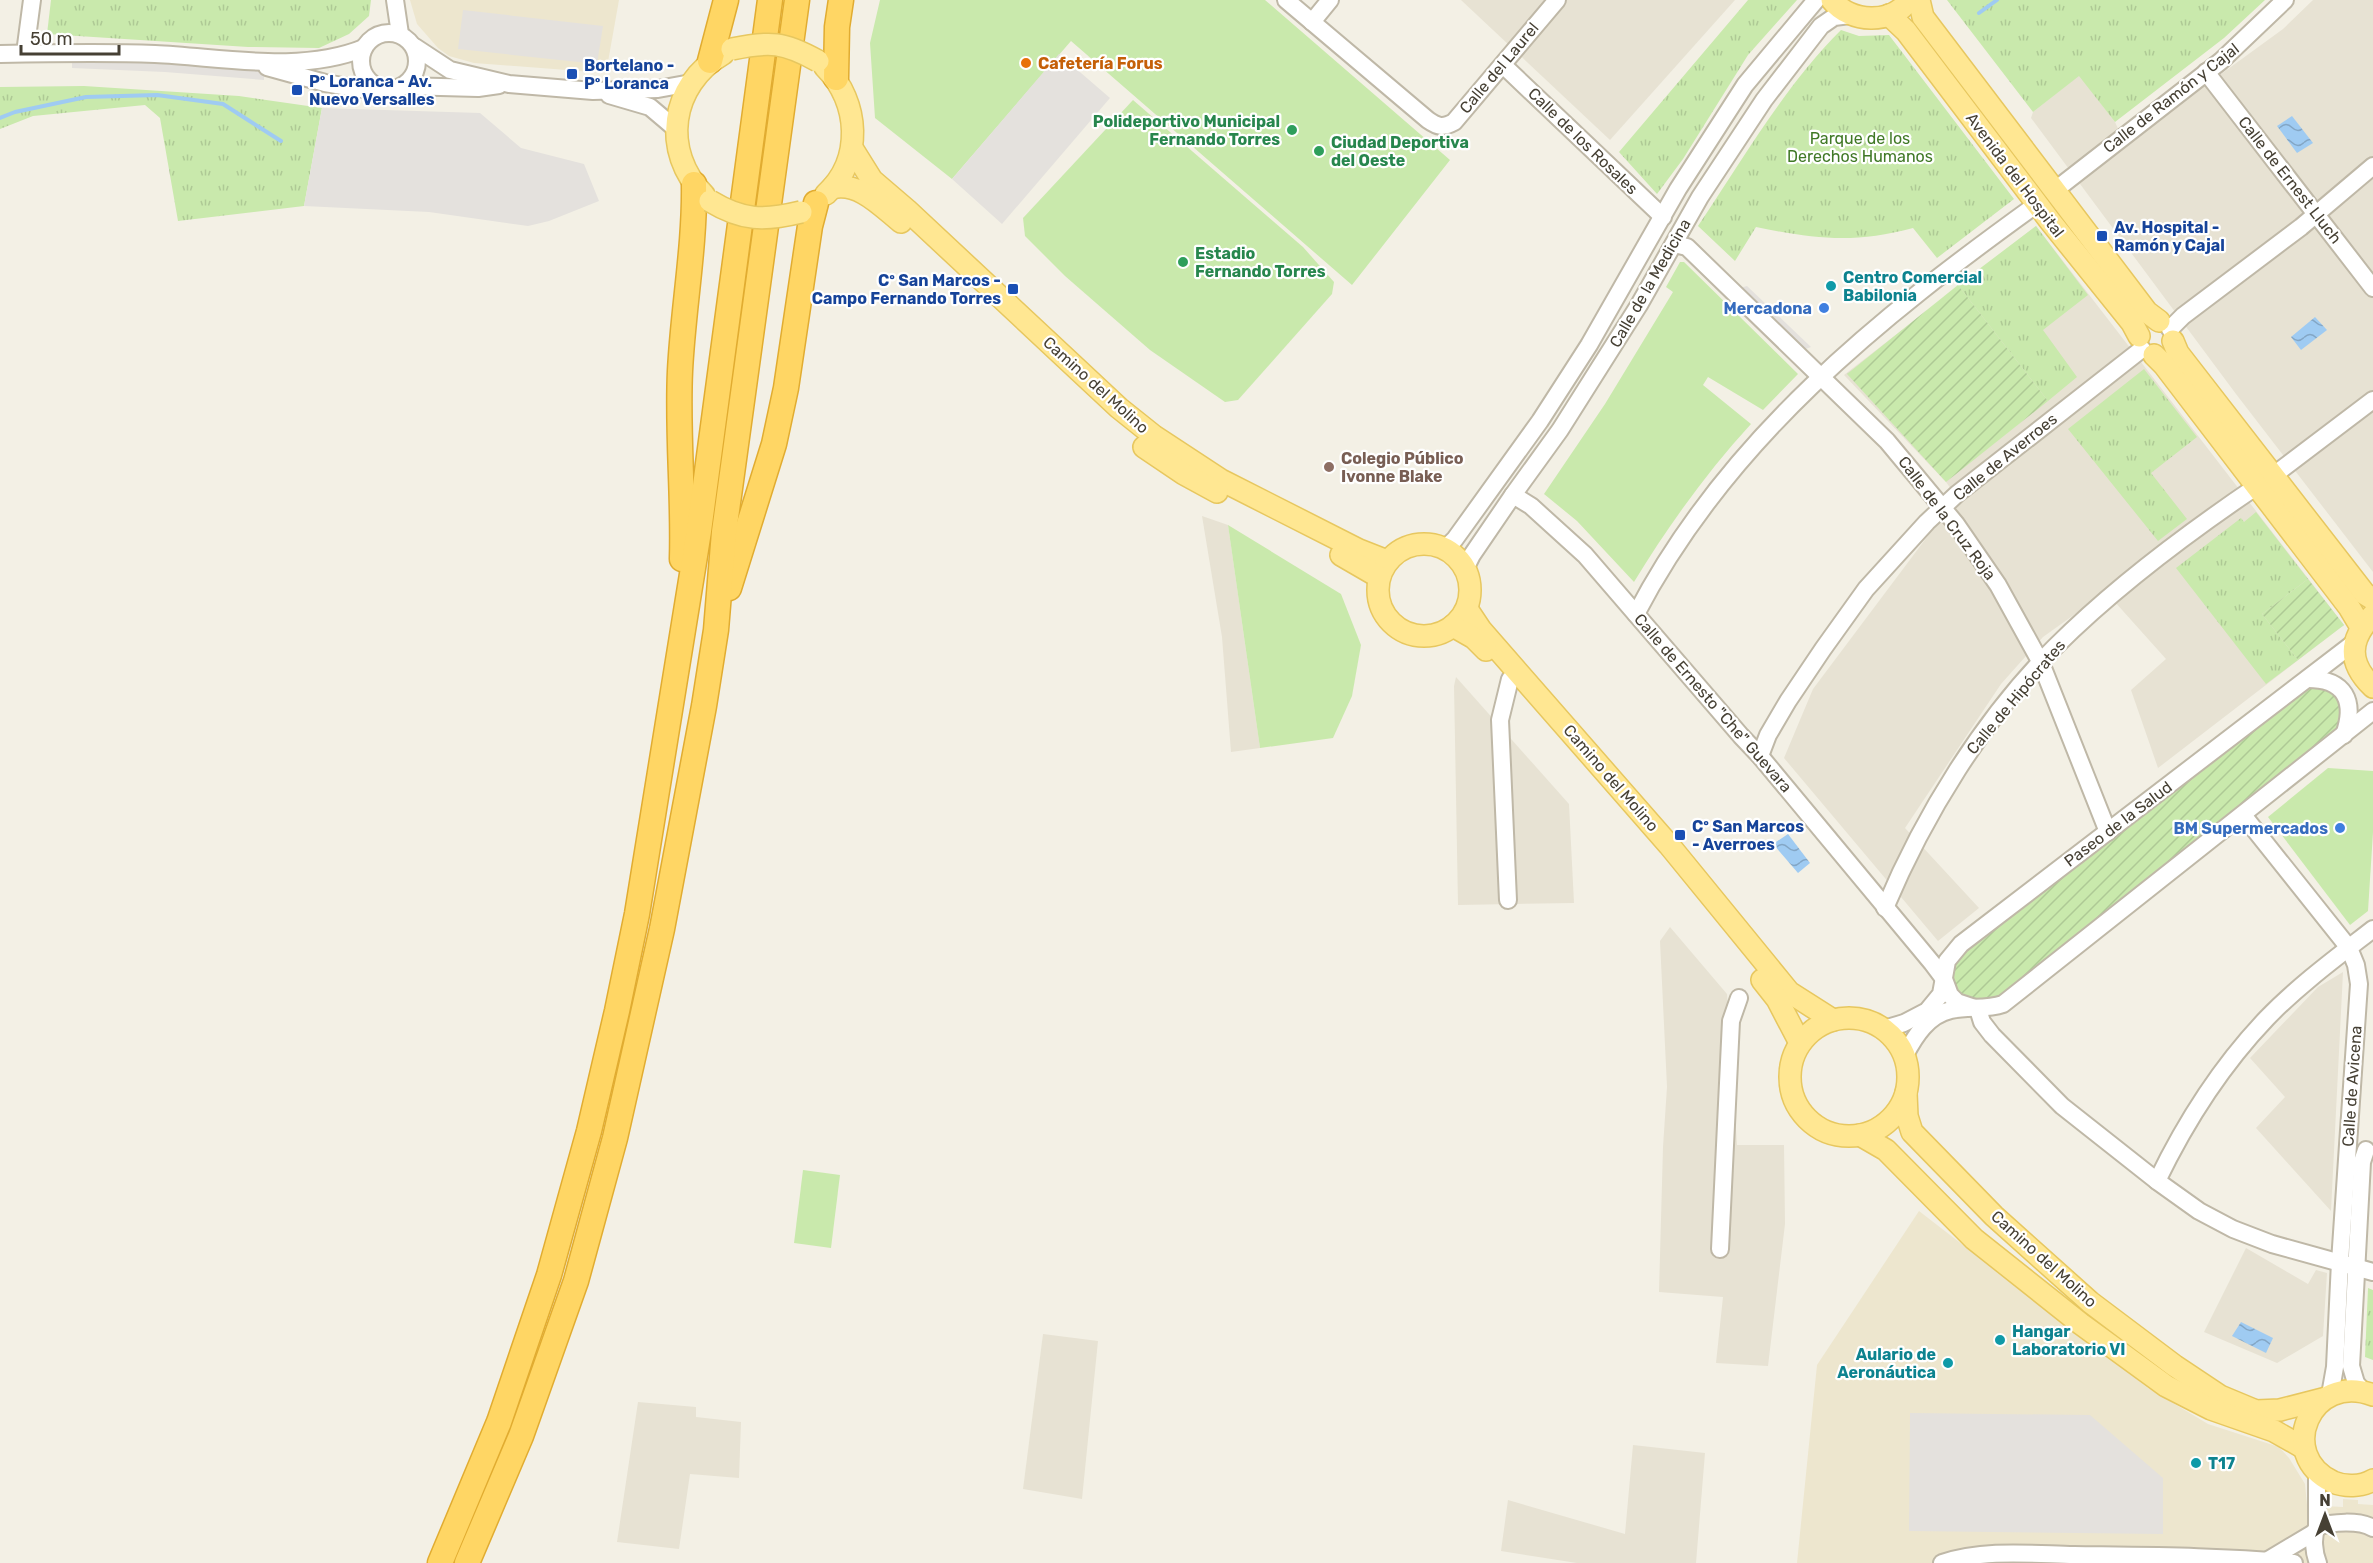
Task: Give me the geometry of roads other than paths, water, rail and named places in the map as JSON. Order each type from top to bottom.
[{"type":"highway","points":[[710,61],[726,0]]},
{"type":"highway","points":[[440,1563],[499,1422],[549,1275],[590,1131],[637,914],[685,625],[770,0]]},
{"type":"highway","points":[[467,1563],[521,1436],[576,1281],[615,1138],[662,929],[716,630],[724,532],[797,0]]},
{"type":"highway","points":[[836,78],[837,27],[841,0]]},
{"type":"highway","points":[[685,625],[680,608],[683,513],[680,373],[694,214],[702,193]]},
{"type":"highway","points":[[716,630],[724,611],[731,581],[774,444],[786,388],[810,226],[816,201]]},
{"type":"main road","points":[[1832,0],[1850,15],[1869,19],[1889,15],[1906,5],[1909,0]]},
{"type":"main road","name":"Avenida del Hospital","points":[[1919,0],[1923,17],[2147,312],[2167,330],[2178,353],[2363,628]]},
{"type":"main road","name":"Avenida del Hospital","points":[[1889,15],[1906,31],[2037,204],[2132,323],[2145,347],[2164,365],[2365,594],[2373,599]]},
{"type":"main road","points":[[760,43],[795,48],[818,61],[836,78],[847,99],[853,122],[852,148],[844,170],[816,201],[775,219],[751,218],[727,211],[702,193],[683,164],[676,129],[680,104],[691,83],[710,61],[732,49],[760,43]]},
{"type":"main road","name":"Camino del Molino","points":[[852,148],[872,180],[1119,408],[1154,436],[1221,480],[1359,550],[1383,569]]},
{"type":"main road","name":"Camino del Molino","points":[[816,201],[840,186],[857,189],[899,221],[1112,421],[1145,448],[1192,479],[1356,562],[1383,569]]},
{"type":"main road","points":[[2146,324],[2167,330],[2166,352],[2145,347],[2146,324]]},
{"type":"main road","points":[[1414,545],[1437,546],[1444,549],[1457,558],[1465,569],[1470,591],[1467,609],[1453,626],[1435,635],[1416,636],[1398,629],[1384,614],[1377,596],[1383,569],[1399,551],[1414,545]]},
{"type":"main road","name":"Camino del Molino","points":[[1467,609],[1481,630],[1668,845],[1789,992],[1833,1020]]},
{"type":"main road","name":"Camino del Molino","points":[[1453,626],[1474,638],[1665,861],[1777,999],[1800,1043]]},
{"type":"main road","points":[[2363,628],[2355,659],[2361,675],[2373,687]]},
{"type":"main road","points":[[1850,1017],[1868,1020],[1884,1029],[1896,1040],[1905,1055],[1909,1074],[1906,1093],[1897,1112],[1880,1127],[1860,1135],[1839,1135],[1819,1127],[1803,1114],[1795,1101],[1791,1087],[1790,1072],[1800,1043],[1814,1029],[1833,1020],[1850,1017]]},
{"type":"main road","name":"Camino del Molino","points":[[1906,1093],[1906,1116],[1912,1132],[1986,1208],[2090,1302],[2175,1366],[2220,1396],[2256,1411],[2280,1410],[2341,1391],[2368,1393]]},
{"type":"main road","name":"Camino del Molino","points":[[1860,1135],[1886,1150],[1974,1239],[2081,1324],[2166,1386],[2211,1409],[2274,1431],[2304,1448]]},
{"type":"main road","points":[[2327,1397],[2313,1408],[2303,1434],[2304,1448],[2309,1461],[2317,1471],[2336,1483],[2347,1486],[2373,1480]]},
{"type":"street","points":[[25,53],[32,0]]},
{"type":"street","points":[[395,0],[400,34]]},
{"type":"street","points":[[1287,0],[1312,22],[1330,0]]},
{"type":"street","name":"Calle del Laurel","points":[[1312,22],[1436,126],[1445,127],[1454,122],[1557,0]]},
{"type":"street","points":[[1444,549],[1455,539],[1540,421],[1589,345],[1663,217],[1745,85],[1816,0]]},
{"type":"street","name":"Calle de Ramón y Cajal","points":[[2054,191],[2252,34],[2285,0]]},
{"type":"street","name":"Calle de la Medicina","points":[[1465,569],[1472,555],[1566,421],[1639,305],[1700,197],[1758,109],[1821,26],[1834,17],[1850,15]]},
{"type":"street","points":[[0,54],[66,52],[157,54],[236,61],[308,61],[337,57],[364,48],[375,36],[384,32],[400,34],[409,39],[415,47],[450,70],[508,84],[593,91],[658,89],[691,83]]},
{"type":"street","points":[[364,48],[361,66],[364,75],[376,86],[394,88],[410,81],[417,68],[418,57],[415,47]]},
{"type":"street","points":[[236,61],[360,90],[478,88],[508,84]]},
{"type":"street","name":"Calle de los Rosales","points":[[1503,65],[1663,217]]},
{"type":"street","name":"Calle de Ernest Lluch","points":[[2206,72],[2373,288]]},
{"type":"street","points":[[593,91],[650,107],[676,129]]},
{"type":"street","points":[[2167,330],[2301,227],[2373,166]]},
{"type":"street","points":[[1636,614],[1669,557],[1703,509],[1750,449],[1820,376],[1963,258],[2037,204]]},
{"type":"street","name":"Calle de la Cruz Roja","points":[[1674,244],[1687,247],[1887,441],[1943,507],[1998,585],[2041,663],[2108,831]]},
{"type":"street","name":"Calle de Averroes","points":[[1760,756],[1768,735],[1788,701],[1866,589],[1943,507],[2145,347]]},
{"type":"street","name":"Calle de Hipócrates","points":[[1885,908],[1927,821],[1965,757],[2054,648],[2118,589],[2373,400]]},
{"type":"street","name":"Calle de Ernesto \"Che\" Guevara","points":[[1513,495],[1531,506],[1585,555],[1760,756],[1944,980]]},
{"type":"street","name":"Paseo de la Salud","points":[[1884,1029],[1904,1023],[1927,1011],[1941,994],[1947,961],[1961,944],[2308,679],[2363,628]]},
{"type":"street","points":[[1508,900],[1500,720],[1510,679]]},
{"type":"street","points":[[2308,679],[2328,681],[2337,686],[2346,697],[2350,718],[2344,735]]},
{"type":"street","points":[[1905,1055],[1915,1034],[1933,1018],[1951,1010],[1978,1009],[2003,1004],[2373,711]]},
{"type":"street","name":"Calle de Avicena","points":[[2242,815],[2349,948],[2356,965],[2359,984],[2348,1145],[2347,1264],[2335,1366],[2327,1397]]},
{"type":"street","points":[[2157,1181],[2189,1121],[2228,1064],[2268,1017],[2373,929]]},
{"type":"street","points":[[1944,980],[1950,995],[1957,1002],[1978,1009]]},
{"type":"street","points":[[1720,1249],[1731,1021],[1739,999]]},
{"type":"street","points":[[1978,1009],[1982,1022],[1992,1035],[2062,1106],[2199,1211],[2233,1229],[2272,1244],[2373,1272]]},
{"type":"street","points":[[2348,1145],[2350,1152],[2354,1155],[2359,1155],[2369,1146]]},
{"type":"street","points":[[2368,1393],[2355,1383],[2351,1366],[2347,1264],[2362,1162],[2369,1146]]},
{"type":"street","points":[[2317,1471],[2316,1557],[2318,1563]]},
{"type":"street","points":[[2267,1560],[2328,1524],[2367,1525],[2373,1528]]},
{"type":"street","points":[[1941,1563],[1963,1557],[1998,1554],[2125,1555],[2294,1563]]},
{"type":"water","points":[[2292,116],[2313,143],[2297,153],[2277,126]]},
{"type":"water","points":[[2315,317],[2327,330],[2301,350],[2291,337]]},
{"type":"water","points":[[1788,834],[1810,863],[1798,873],[1773,844]]},
{"type":"water","points":[[2241,1322],[2273,1338],[2266,1353],[2232,1336]]},
{"type":"waterway","points":[[1979,13],[1997,0]]},
{"type":"waterway","points":[[0,118],[15,112],[86,97],[157,95],[223,104],[281,141]]},
{"type":"place","name":"Cafetería Forus","points":[[1026,63]]},
{"type":"place","name":"Bortelano - Pº Loranca","points":[[572,74]]},
{"type":"place","name":"Pº Loranca - Av. Nuevo Versalles","points":[[297,90]]},
{"type":"place","name":"Polideportivo Municipal Fernando Torres","points":[[1292,130]]},
{"type":"place","name":"Ciudad Deportiva del Oeste","points":[[1319,151]]},
{"type":"place","name":"Av. Hospital - Ramón y Cajal","points":[[2102,236]]},
{"type":"place","name":"Estadio Fernando Torres","points":[[1183,262]]},
{"type":"place","name":"Centro Comercial Babilonia","points":[[1831,286]]},
{"type":"place","name":"Cº San Marcos - Campo Fernando Torres","points":[[1013,289]]},
{"type":"place","name":"Mercadona","points":[[1824,308]]},
{"type":"place","name":"Colegio Público Ivonne Blake","points":[[1329,467]]},
{"type":"place","name":"BM Supermercados","points":[[2340,828]]},
{"type":"place","name":"Cº San Marcos - Averroes","points":[[1680,835]]},
{"type":"place","name":"Hangar Laboratorio VI","points":[[2000,1340]]},
{"type":"place","name":"Aulario de Aeronáutica","points":[[1948,1363]]},
{"type":"place","name":"T17","points":[[2196,1463]]},
{"type":"park label","name":"Parque de los Derechos Humanos","points":[[1860,147]]}]
